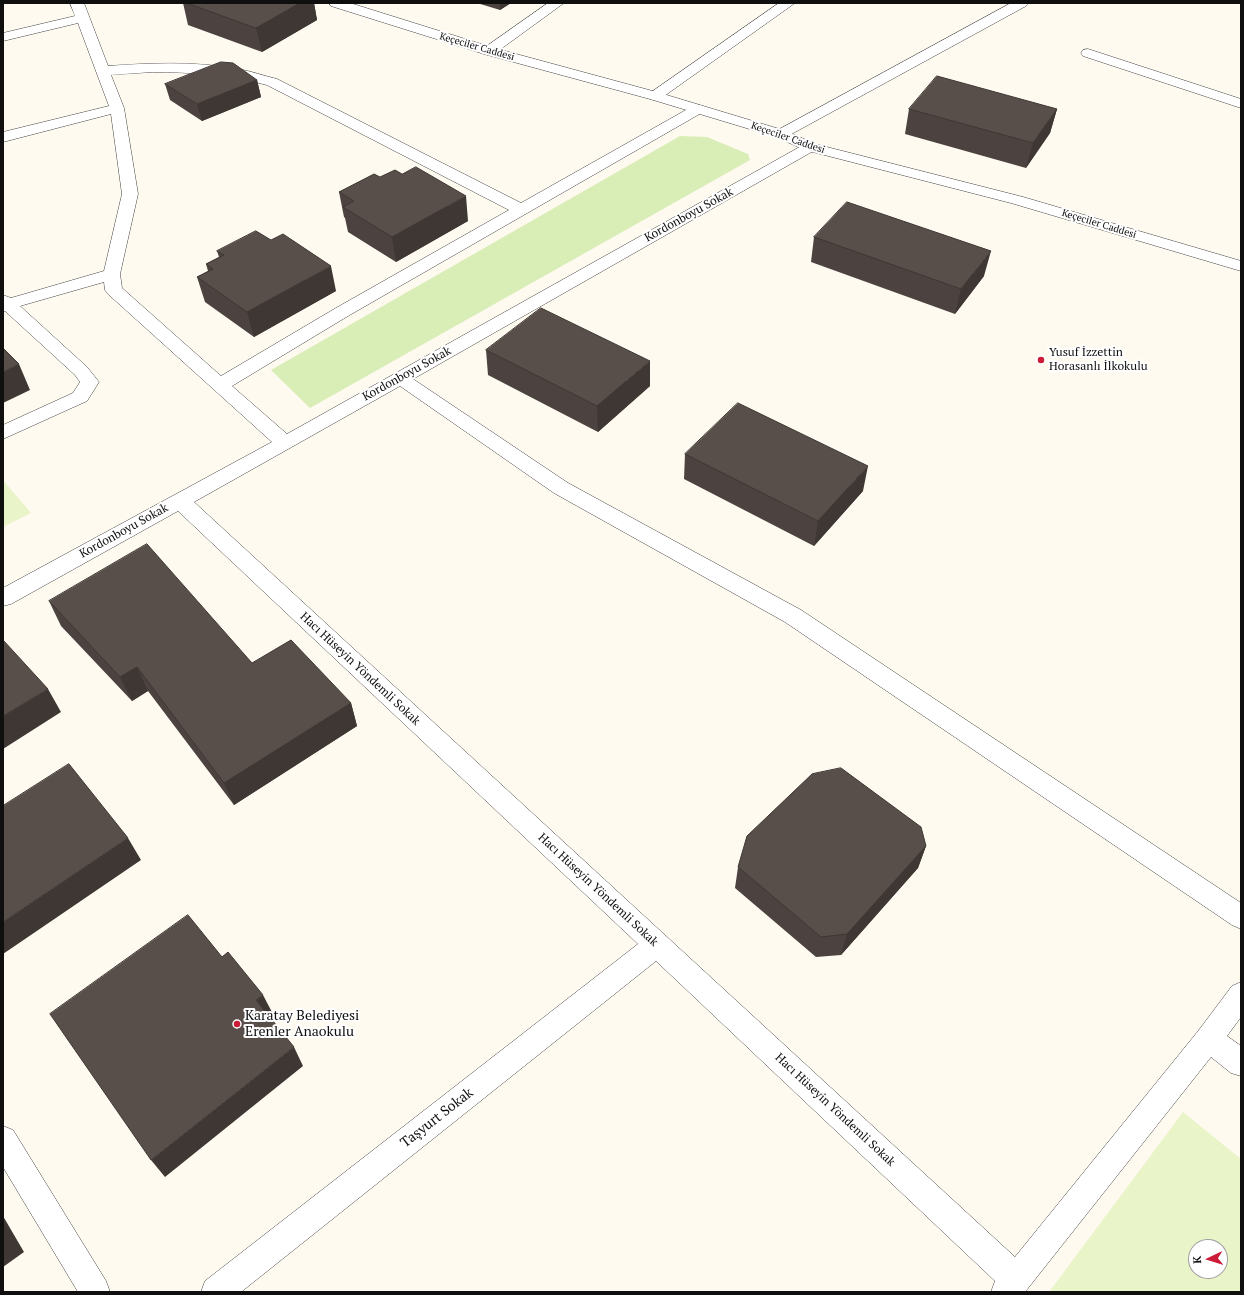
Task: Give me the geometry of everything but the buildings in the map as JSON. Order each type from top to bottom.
[{"type":"street","points":[[77,3],[84,18],[117,108],[130,194],[112,274],[114,290],[221,384],[285,443]]},
{"type":"street","name":"Keçeciler Caddesi","points":[[336,3],[489,51],[656,96],[781,134],[810,147],[1017,200],[1241,266]]},
{"type":"street","points":[[489,51],[557,3]]},
{"type":"street","points":[[656,96],[788,3]]},
{"type":"street","points":[[781,134],[1020,3]]},
{"type":"street","points":[[3,37],[84,18]]},
{"type":"street","points":[[1088,53],[1241,104]]},
{"type":"street","points":[[104,71],[142,68],[186,68],[237,73],[272,82],[521,210]]},
{"type":"street","points":[[3,137],[117,108]]},
{"type":"street","points":[[221,384],[342,312],[698,109]]},
{"type":"street","name":"Kordonboyu Sokak","points":[[3,598],[285,443],[810,147]]},
{"type":"street","points":[[4,304],[112,274]]},
{"type":"street","points":[[3,433],[80,397],[90,382],[81,371],[4,304]]},
{"type":"street","points":[[400,378],[561,488],[793,616],[1241,917]]},
{"type":"street","name":"Hacı Hüseyin Yöndemli Sokak","points":[[179,500],[657,945],[1011,1286]]},
{"type":"street","name":"Taşyurt Sokak","points":[[216,1292],[657,945]]},
{"type":"street","points":[[1011,1286],[1209,1039],[1241,995]]},
{"type":"street","points":[[1209,1039],[1241,1063]]},
{"type":"street","points":[[3,1140],[95,1292]]},
{"type":"green space","points":[[680,136],[707,137],[748,154],[750,160],[310,408],[271,370]]},
{"type":"green space","points":[[3,480],[31,513],[3,527]]},
{"type":"green space","points":[[1183,1112],[1241,1159],[1241,1292],[1049,1292]]},
{"type":"place","name":"Yusuf İzzettin Horasanlı İlkokulu","points":[[1041,360]]},
{"type":"place","name":"Karatay Belediyesi Erenler Anaokulu","points":[[237,1024]]}]
